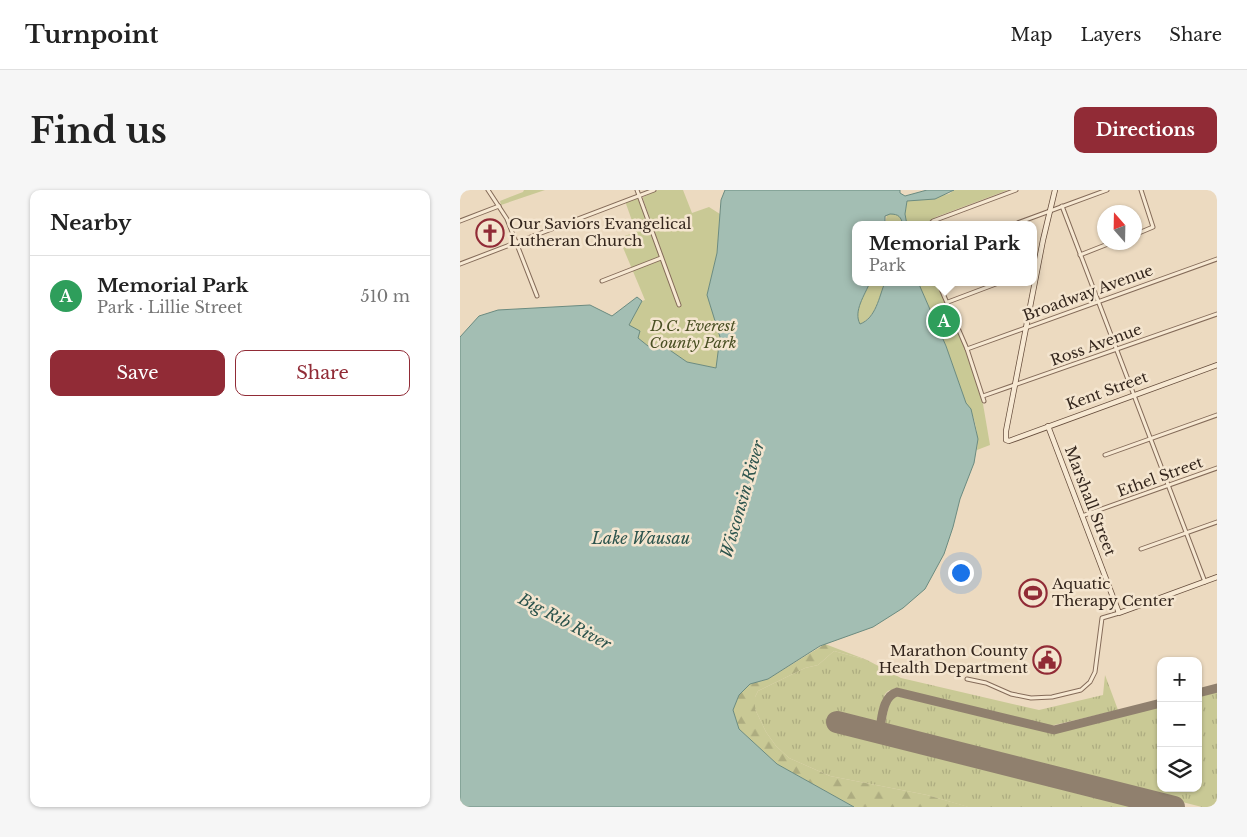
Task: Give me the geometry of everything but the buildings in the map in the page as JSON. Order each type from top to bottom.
[{"type":"street","points":[[488,190],[507,218],[537,296]]},
{"type":"street","points":[[637,190],[679,305]]},
{"type":"street","points":[[460,264],[654,190]]},
{"type":"street","points":[[933,221],[1016,190]]},
{"type":"street","points":[[1037,262],[1055,190]]},
{"type":"street","points":[[1023,221],[1107,190]]},
{"type":"street","points":[[1141,190],[1154,227],[1142,232]]},
{"type":"street","points":[[460,222],[499,206]]},
{"type":"street","points":[[1062,206],[1205,582]]},
{"type":"street","points":[[1080,255],[1097,248]]},
{"type":"street","points":[[602,281],[661,258]]},
{"type":"street","name":"Broadway Avenue","points":[[967,349],[1217,259]]},
{"type":"street","points":[[940,286],[967,349]]},
{"type":"street","points":[[947,302],[990,286]]},
{"type":"street","points":[[1015,385],[1033,286]]},
{"type":"street","name":"Ross Avenue","points":[[967,349],[984,398],[1015,385],[1217,314]]},
{"type":"street","name":"Kent Street","points":[[1015,385],[1006,440],[1008,441],[1217,365]]},
{"type":"street","points":[[1106,455],[1217,415]]},
{"type":"street","name":"Marshall Street","points":[[1048,426],[1119,612]]},
{"type":"street","name":"Ethel Street","points":[[1082,516],[1217,468]]},
{"type":"street","points":[[1141,549],[1217,522]]},
{"type":"street","points":[[968,680],[986,683],[1011,694],[1033,698],[1081,690],[1092,681],[1096,670],[1102,618],[1217,577]]},
{"type":"green space","points":[[524,190],[545,190],[501,205],[500,201]]},
{"type":"green space","name":"D.C. Everest County Park","points":[[658,190],[683,190],[692,213],[709,207],[720,214],[717,253],[707,295],[720,337],[716,368],[687,362],[661,344],[648,346],[638,338],[629,325],[642,301],[645,300],[619,238],[636,232],[625,201],[639,196],[680,305],[643,199],[643,197]]},
{"type":"green space","points":[[954,190],[1008,190],[936,217],[931,221],[906,221],[905,214],[907,201],[949,194]]},
{"type":"green space","points":[[887,214],[893,214],[898,215],[902,221],[886,221]]},
{"type":"green space","points":[[868,286],[884,286],[870,317],[860,324],[858,314]]},
{"type":"green space","points":[[920,286],[938,286],[964,345],[983,404],[990,445],[977,450],[977,432],[974,419],[966,403],[946,346]]},
{"type":"green space","points":[[825,644],[867,660],[834,651],[818,665],[805,668],[758,691],[755,697],[755,709],[766,732],[776,746],[789,758],[830,776],[927,795],[969,807],[854,807],[777,764],[739,729],[733,710],[739,695],[750,684],[768,679]]},
{"type":"green space","points":[[834,651],[867,660],[901,678],[1039,710],[1103,695],[1105,675],[1118,710],[1050,726],[896,688],[885,694],[876,722],[869,723],[840,716],[836,730],[1141,807],[968,807],[927,795],[830,776],[789,758],[776,746],[766,732],[755,709],[755,697],[758,691],[805,668],[818,665]]},
{"type":"green space","points":[[1217,692],[1217,807],[1202,807],[892,729],[885,723],[890,700],[897,696],[1054,733],[1157,707],[1157,792],[1202,792],[1202,696]]},
{"type":"water","name":"Lake Wausau","points":[[725,190],[900,190],[900,193],[905,196],[927,190],[954,190],[935,199],[907,201],[905,214],[906,221],[901,221],[898,215],[890,214],[885,216],[885,221],[852,221],[852,286],[868,286],[859,308],[858,319],[860,324],[870,317],[884,286],[920,286],[946,346],[966,403],[971,409],[978,439],[974,463],[960,499],[944,554],[925,589],[903,608],[873,627],[820,646],[768,679],[750,684],[739,695],[733,710],[739,729],[777,764],[854,807],[460,807],[460,337],[479,316],[498,310],[590,305],[612,316],[637,297],[642,301],[629,325],[640,331],[638,338],[648,346],[661,344],[687,362],[716,368],[720,337],[707,295],[717,253],[721,200]]},
{"type":"taxiway","points":[[1202,692],[1217,688]]},
{"type":"taxiway","points":[[879,733],[882,715],[888,698],[897,692],[1054,730],[1157,704]]},
{"type":"runway","points":[[837,722],[1174,807]]},
{"type":"place","name":"Our Saviors Evangelical Lutheran Church","points":[[490,233]]},
{"type":"place","name":"Memorial Park","points":[[944,321]]},
{"type":"place","name":"Aquatic Therapy Center","points":[[1033,593]]},
{"type":"place","name":"Marathon County Health Department","points":[[1047,660]]},
{"type":"water label","name":"Wisconsin River","points":[[742,499]]},
{"type":"water label","name":"Big Rib River","points":[[565,621]]}]
